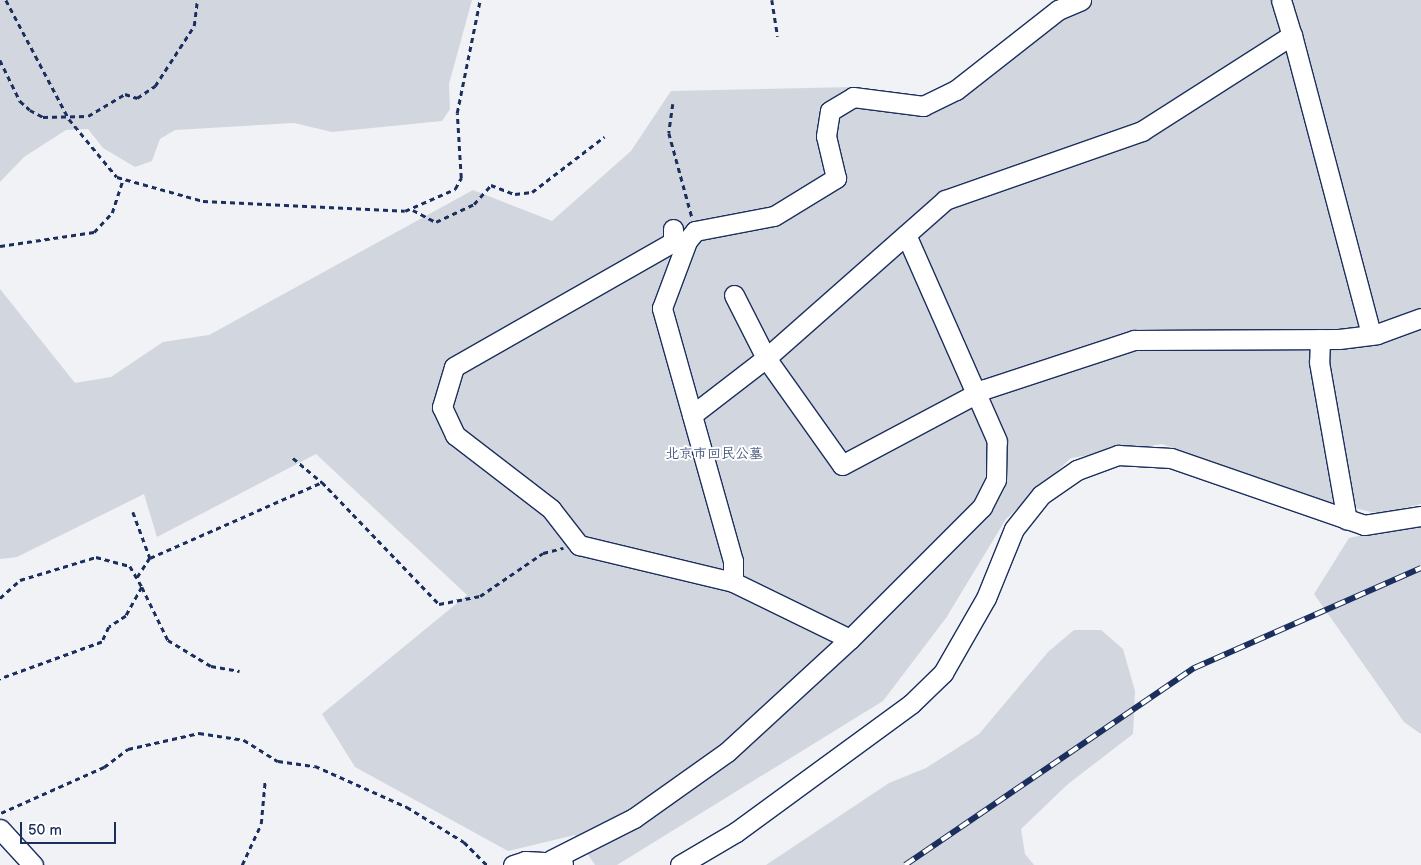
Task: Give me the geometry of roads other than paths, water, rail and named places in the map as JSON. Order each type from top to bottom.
[{"type":"street","points":[[732,582],[733,561],[662,308],[665,291],[695,231],[774,216],[836,178],[826,136],[830,111],[853,97],[923,106],[956,90],[1058,10],[1081,0]]},
{"type":"street","points":[[1281,0],[1292,35],[1371,335]]},
{"type":"street","points":[[692,415],[766,358],[945,200],[1142,131],[1292,35]]},
{"type":"street","points":[[673,229],[673,242],[454,368],[442,406],[455,435],[551,510],[579,545],[732,582],[850,639]]},
{"type":"street","points":[[513,865],[558,863],[634,818],[727,752],[850,639],[982,507],[996,480],[997,441],[979,392],[906,235]]},
{"type":"street","points":[[734,295],[766,358],[842,465],[979,392],[1134,340],[1320,339],[1371,335],[1421,318]]},
{"type":"street","points":[[1320,339],[1319,362],[1347,520]]},
{"type":"street","points":[[680,865],[736,832],[903,709],[943,672],[986,598],[1014,529],[1041,496],[1078,470],[1118,455],[1171,458],[1347,520],[1382,526],[1421,516]]},
{"type":"street","points":[[0,829],[33,865]]},
{"type":"railway","points":[[905,865],[1194,668],[1421,568]]},
{"type":"park label","name":"北京市回民公墓","points":[[714,454]]}]
